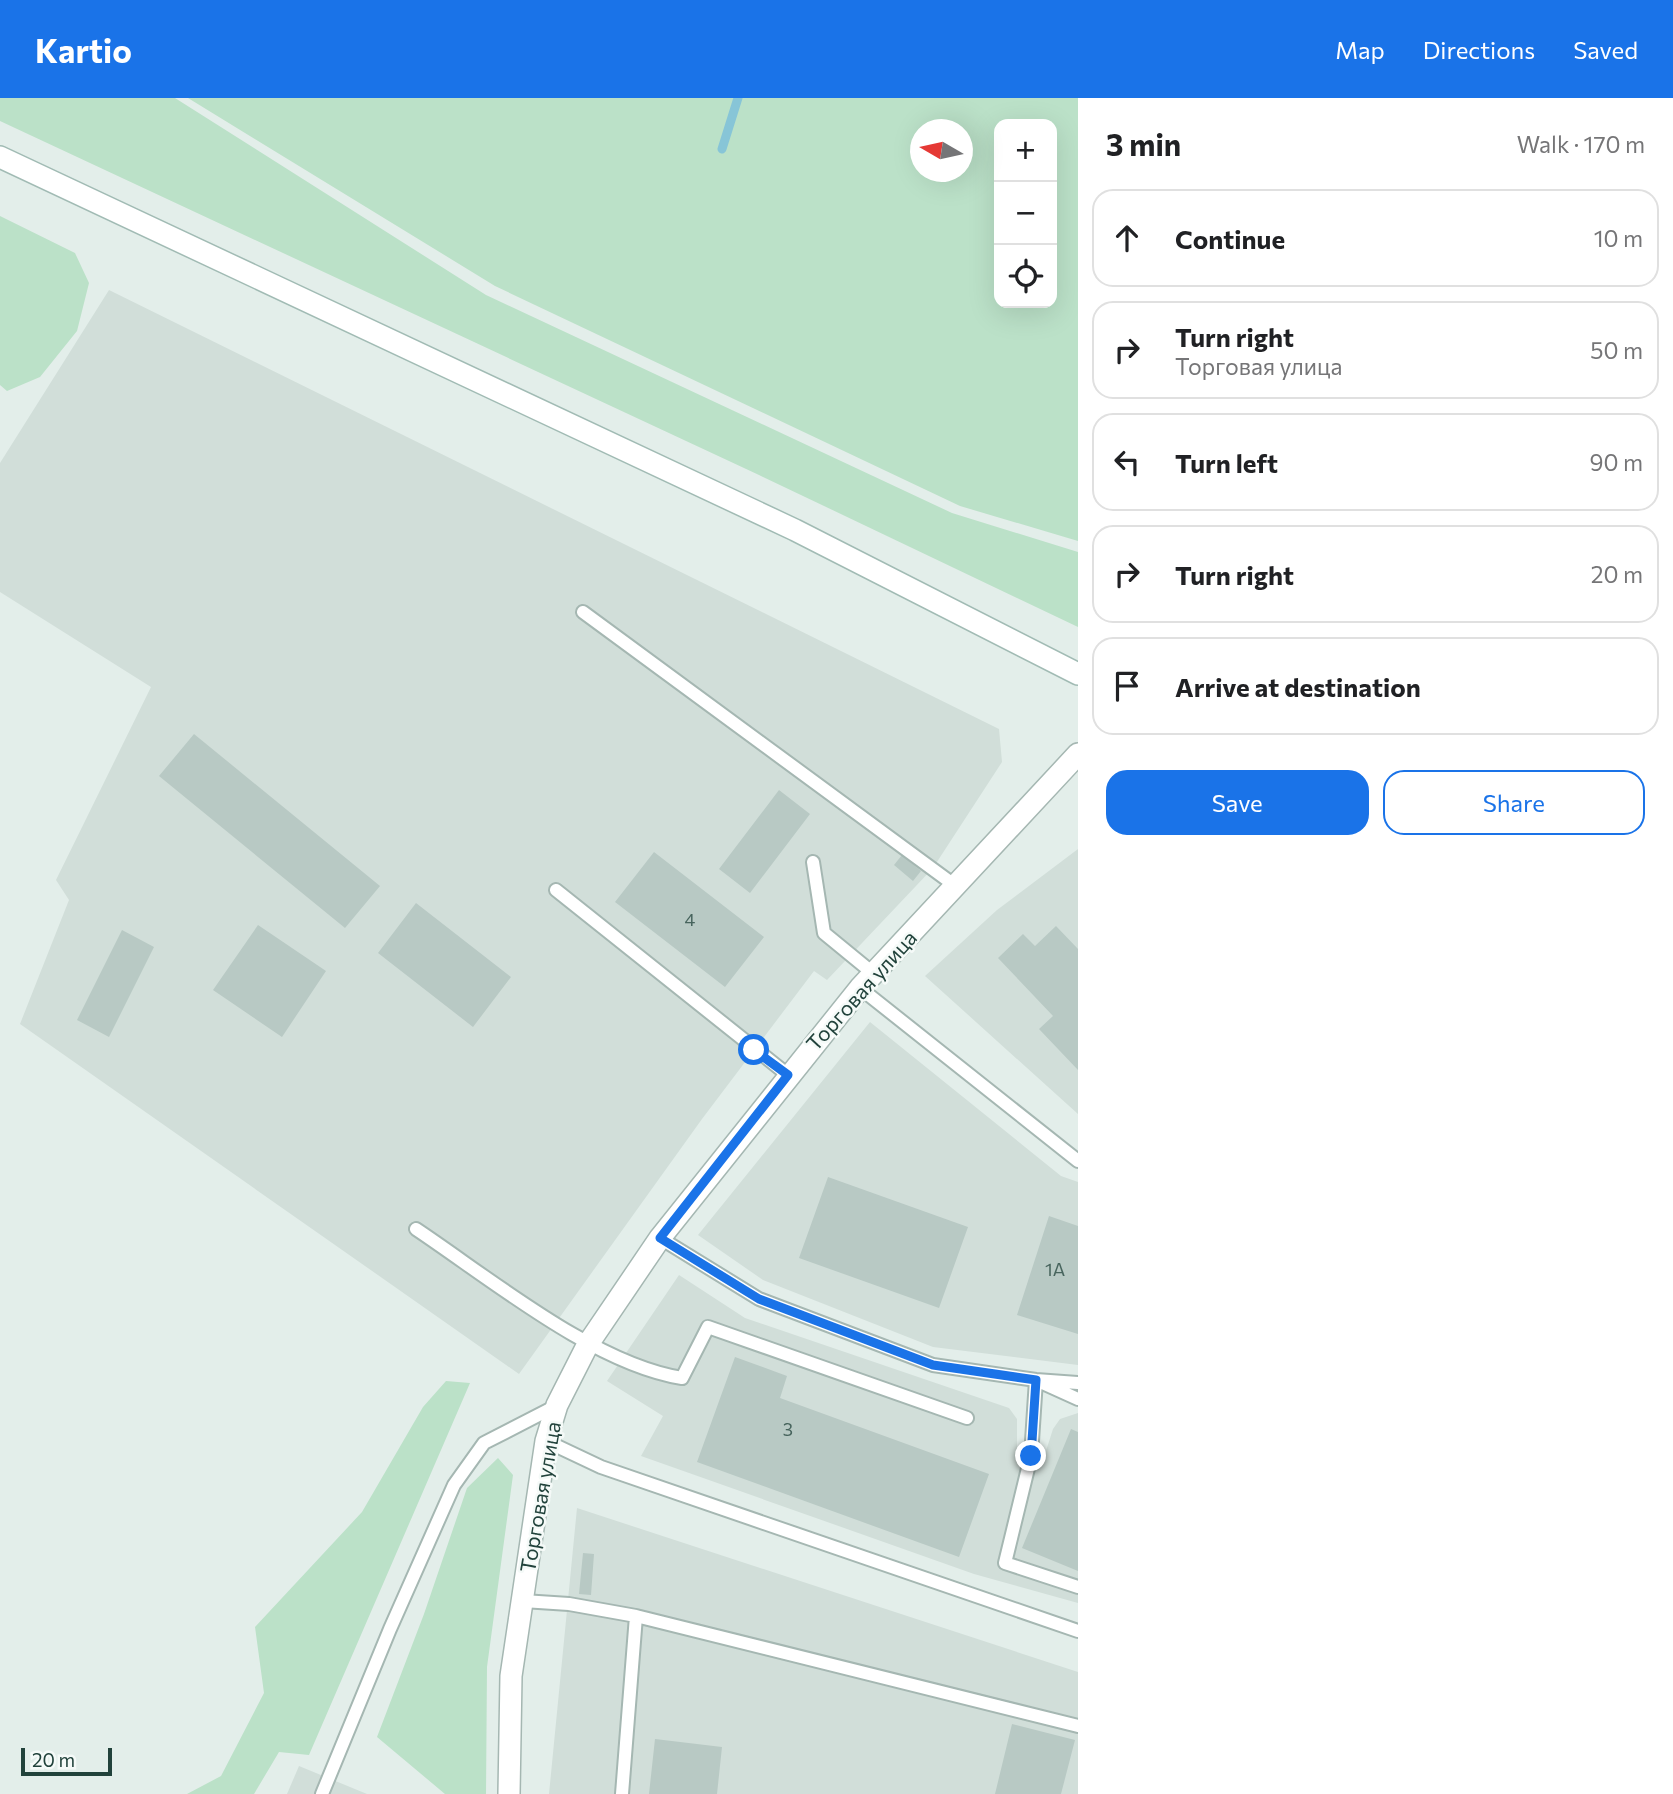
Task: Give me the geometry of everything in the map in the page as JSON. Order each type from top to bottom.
[{"type":"street","points":[[0,157],[794,530],[1078,674]]},
{"type":"street","name":"Торговая улица","points":[[509,1794],[510,1676],[546,1441],[557,1405],[588,1344],[660,1238],[788,1075],[867,981],[1077,757]]},
{"type":"lane","points":[[583,612],[957,887]]},
{"type":"lane","points":[[813,862],[824,933],[867,981],[1078,1161]]},
{"type":"lane","points":[[555,890],[788,1075]]},
{"type":"lane","points":[[416,1229],[588,1344],[652,1373],[682,1378],[708,1327],[967,1418]]},
{"type":"lane","points":[[660,1238],[759,1299],[920,1361],[1036,1380],[1078,1383]]},
{"type":"lane","points":[[1036,1380],[1078,1399]]},
{"type":"lane","points":[[1036,1380],[1031,1456],[1005,1563],[1078,1587]]},
{"type":"lane","points":[[322,1794],[390,1629],[454,1485],[484,1443],[557,1405]]},
{"type":"lane","points":[[546,1441],[601,1468],[1078,1631]]},
{"type":"lane","points":[[523,1601],[569,1604],[636,1616],[1078,1726]]},
{"type":"lane","points":[[622,1794],[636,1616]]},
{"type":"shaded area","points":[[109,290],[999,729],[1002,762],[933,868],[827,980],[814,971],[702,1119],[519,1374],[20,1024],[69,900],[56,880],[151,687],[0,592],[0,463]]},
{"type":"shaded area","points":[[1078,849],[1078,1114],[925,976],[997,910]]},
{"type":"shaded area","points":[[870,1022],[1061,1176],[1078,1182],[1078,1365],[933,1347],[763,1280],[698,1235]]},
{"type":"shaded area","points":[[679,1275],[745,1318],[1009,1408],[1017,1419],[1017,1455],[1044,1457],[1053,1429],[1060,1419],[1078,1413],[1078,1603],[974,1574],[641,1456],[663,1416],[607,1381]]},
{"type":"shaded area","points":[[577,1508],[1078,1672],[1078,1794],[549,1794]]},
{"type":"shaded area","points":[[299,1766],[367,1794],[287,1794]]},
{"type":"green space","points":[[0,98],[175,98],[486,295],[952,513],[1078,552],[1078,627],[0,121]]},
{"type":"green space","points":[[188,98],[1078,98],[1078,541],[960,506],[495,286]]},
{"type":"green space","points":[[0,216],[75,253],[89,283],[77,331],[40,377],[7,391],[0,385]]},
{"type":"green space","points":[[446,1381],[470,1383],[309,1755],[279,1752],[254,1794],[187,1794],[221,1776],[264,1693],[255,1627],[362,1512],[423,1407]]},
{"type":"green space","points":[[498,1458],[513,1475],[487,1667],[486,1794],[445,1794],[377,1737],[424,1614],[467,1488]]},
{"type":"building","points":[[194,734],[380,886],[345,928],[159,776]]},
{"type":"building","points":[[779,790],[810,814],[750,893],[719,869]]},
{"type":"building","points":[[654,852],[764,937],[725,987],[615,902]]},
{"type":"building","points":[[902,855],[921,871],[913,881],[894,865]]},
{"type":"building","points":[[416,903],[511,977],[473,1027],[378,953]]},
{"type":"building","points":[[258,925],[326,971],[282,1037],[213,990]]},
{"type":"building","points":[[1056,926],[1078,949],[1078,1070],[1039,1029],[1053,1016],[998,958],[1023,934],[1035,946]]},
{"type":"building","points":[[122,930],[154,947],[109,1037],[77,1020]]},
{"type":"building","points":[[828,1177],[968,1227],[939,1308],[799,1258]]},
{"type":"building","points":[[1049,1216],[1078,1226],[1078,1334],[1017,1315]]},
{"type":"building","points":[[735,1357],[787,1376],[780,1398],[989,1474],[959,1557],[697,1462]]},
{"type":"building","points":[[1071,1429],[1078,1432],[1078,1571],[1022,1548]]},
{"type":"building","points":[[583,1553],[594,1554],[591,1595],[579,1594]]},
{"type":"building","points":[[1012,1724],[1075,1740],[1061,1794],[995,1794]]},
{"type":"building","points":[[655,1739],[722,1747],[717,1794],[649,1794]]},
{"type":"waterway","points":[[722,149],[738,98]]},
{"type":"route","points":[[754,1050],[788,1075],[660,1238],[759,1299],[933,1365],[1036,1380],[1031,1456]]}]
